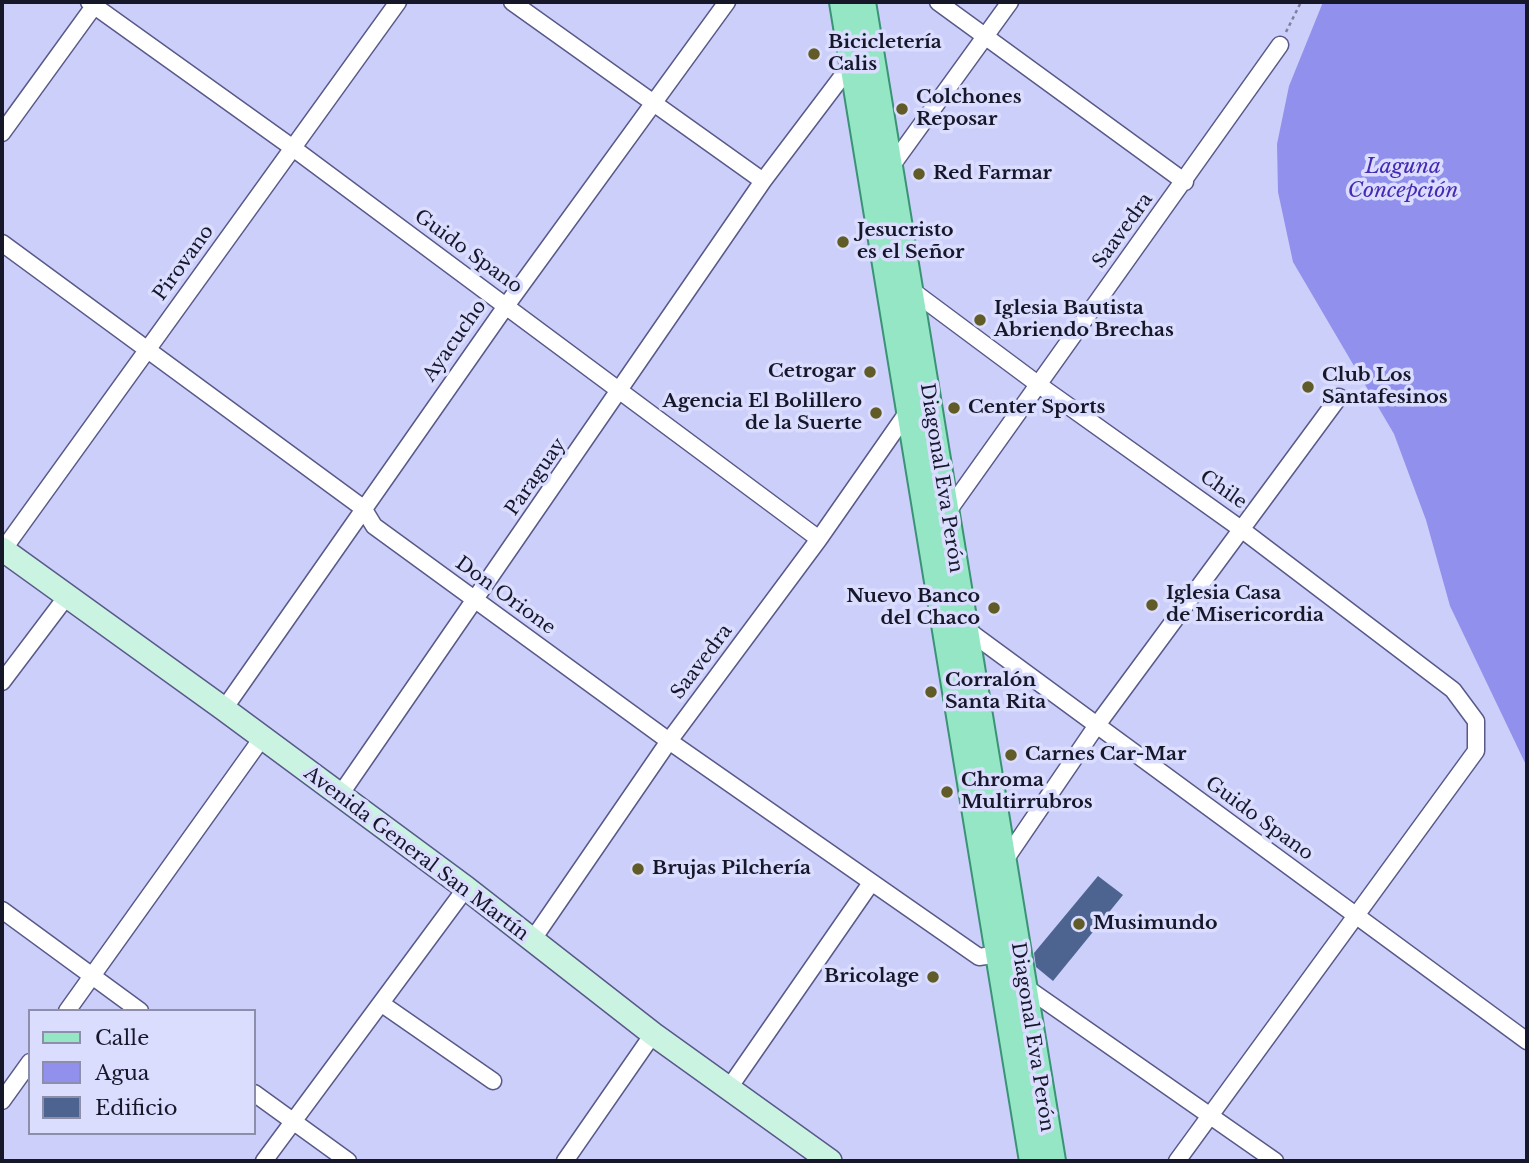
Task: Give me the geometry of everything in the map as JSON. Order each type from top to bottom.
[{"type":"main road","name":"Diagonal Eva Perón","points":[[843,2],[1033,1161]]},
{"type":"main road","name":"Diagonal Eva Perón","points":[[862,2],[1052,1161]]},
{"type":"street","name":"Pirovano","points":[[3,549],[398,2]]},
{"type":"street","points":[[512,2],[763,181]]},
{"type":"street","name":"Ayacucho","points":[[224,709],[506,306],[727,2]]},
{"type":"street","points":[[938,2],[1185,182]]},
{"type":"street","points":[[890,168],[1010,2]]},
{"type":"street","name":"Guido Spano","points":[[93,3],[293,148],[819,539]]},
{"type":"street","points":[[2,133],[93,3]]},
{"type":"street","name":"Saavedra","points":[[946,514],[1185,182],[1280,44]]},
{"type":"street","name":"Paraguay","points":[[340,795],[621,391],[763,181],[853,62]]},
{"type":"street","name":"Don Orione","points":[[2,243],[363,508],[374,526],[669,741],[979,957],[999,954]]},
{"type":"street","name":"Chile","points":[[910,289],[1039,385],[1241,528],[1453,690],[1476,721],[1476,751],[1357,918]]},
{"type":"street","points":[[1003,863],[1097,725],[1339,397]]},
{"type":"street","name":"Saavedra","points":[[531,942],[669,741],[819,539],[909,410]]},
{"type":"street","name":"Avenida General San Martín","points":[[3,549],[466,888],[531,942],[653,1034],[830,1161]]},
{"type":"street","points":[[2,682],[67,596]]},
{"type":"street","name":"Guido Spano","points":[[966,629],[1527,1041]]},
{"type":"street","points":[[68,1009],[262,738]]},
{"type":"street","points":[[729,1088],[871,883]]},
{"type":"street","points":[[264,1161],[466,888]]},
{"type":"street","points":[[2,910],[137,1009]]},
{"type":"street","points":[[1177,1161],[1357,918]]},
{"type":"street","points":[[1024,986],[1275,1161]]},
{"type":"street","points":[[382,1004],[493,1082]]},
{"type":"street","points":[[565,1161],[653,1034]]},
{"type":"street","points":[[2,1101],[28,1065]]},
{"type":"street","points":[[256,1094],[348,1161]]},
{"type":"path","points":[[1280,44],[1301,2]]},
{"type":"water","name":"Laguna Concepción","points":[[1323,2],[1527,2],[1527,767],[1450,606],[1426,520],[1394,434],[1293,262],[1278,192],[1277,144],[1289,86]]},
{"type":"building","name":"Musimundo","points":[[1098,876],[1123,895],[1053,981],[1036,967],[1034,953]]},
{"type":"place","name":"Bicicletería Calis","points":[[814,54]]},
{"type":"place","name":"Colchones Reposar","points":[[902,109]]},
{"type":"place","name":"Red Farmar","points":[[919,174]]},
{"type":"place","name":"Jesucristo es el Señor","points":[[843,242]]},
{"type":"place","name":"Iglesia Bautista Abriendo Brechas","points":[[980,320]]},
{"type":"place","name":"Cetrogar","points":[[870,372]]},
{"type":"place","name":"Club Los Santafesinos","points":[[1308,387]]},
{"type":"place","name":"Center Sports","points":[[954,408]]},
{"type":"place","name":"Agencia El Bolillero de la Suerte","points":[[876,413]]},
{"type":"place","name":"Iglesia Casa de Misericordia","points":[[1152,605]]},
{"type":"place","name":"Nuevo Banco del Chaco","points":[[994,608]]},
{"type":"place","name":"Corralón Santa Rita","points":[[931,692]]},
{"type":"place","name":"Carnes Car-Mar","points":[[1011,755]]},
{"type":"place","name":"Chroma Multirrubros","points":[[947,792]]},
{"type":"place","name":"Brujas Pilchería","points":[[638,869]]},
{"type":"place","name":"Musimundo","points":[[1079,924]]},
{"type":"place","name":"Bricolage","points":[[933,977]]}]
